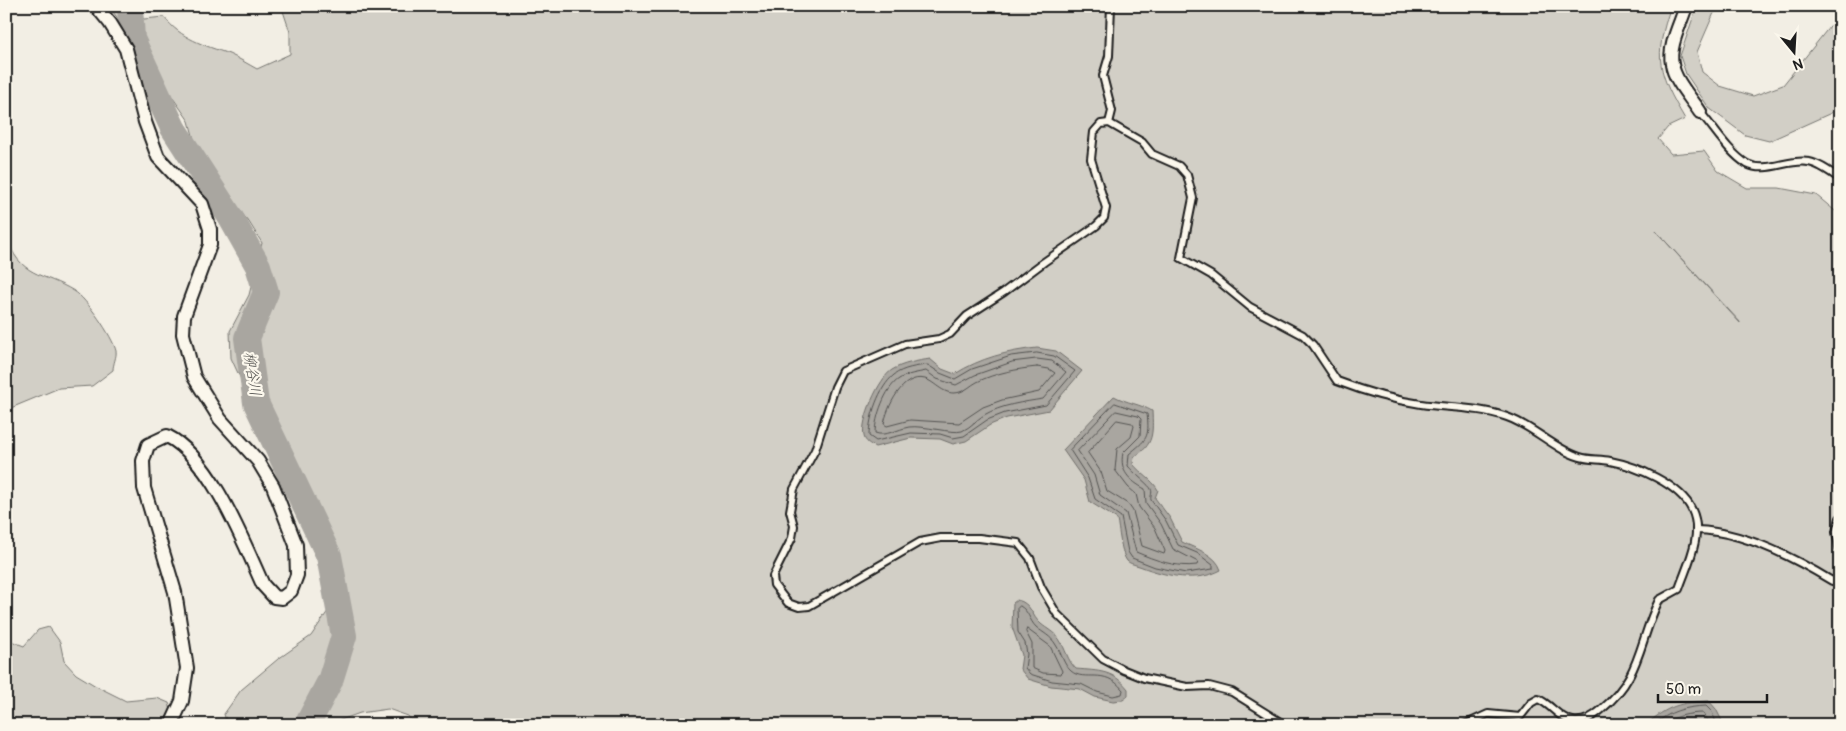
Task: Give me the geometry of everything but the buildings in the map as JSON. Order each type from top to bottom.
[{"type":"street","points":[[96,6],[110,23],[126,49],[145,122],[158,157],[202,204],[210,229],[210,245],[184,316],[183,334],[194,377],[220,419],[258,460],[273,486],[296,545],[297,575],[291,592],[282,598],[274,597],[263,585],[219,495],[190,453],[178,441],[168,436],[148,445],[143,461],[144,488],[175,592],[187,668],[182,701],[172,725]]},
{"type":"street","points":[[1686,6],[1672,50],[1671,64],[1675,74],[1700,112]]},
{"type":"lane","points":[[1109,123],[1112,111],[1103,76],[1109,56],[1111,6]]},
{"type":"lane","points":[[1700,112],[1748,165],[1758,168],[1791,162],[1809,162],[1840,179]]},
{"type":"lane","points":[[1285,725],[1232,692],[1209,686],[1187,687],[1144,678],[1103,659],[1057,614],[1041,587],[1030,558],[1018,543],[1011,541],[951,538],[920,542],[809,606],[799,607],[788,604],[774,585],[773,576],[792,538],[794,526],[790,511],[794,489],[815,450],[835,386],[843,371],[905,344],[939,339],[950,334],[967,316],[1096,226],[1104,218],[1106,208],[1094,173],[1091,144],[1094,132],[1101,124],[1109,123],[1142,142],[1152,154],[1179,166],[1187,175],[1193,198],[1181,258],[1211,275],[1250,307],[1304,335],[1337,381],[1419,404],[1487,411],[1508,417],[1547,438],[1568,453],[1581,458],[1623,464],[1670,485],[1685,498],[1694,516],[1695,543],[1679,589],[1659,600],[1635,669],[1622,690],[1591,718],[1582,721],[1572,721],[1554,710],[1548,702],[1538,699],[1520,717],[1488,714],[1464,725]]},
{"type":"lane","points":[[1840,518],[1836,532],[1840,552]]},
{"type":"lane","points":[[1696,530],[1731,533],[1798,561],[1832,580],[1840,577]]},
{"type":"shaded area","points":[[109,6],[130,6],[144,19],[164,17],[185,36],[229,54],[257,69],[290,54],[290,32],[283,11],[269,6],[1671,6],[1662,39],[1661,65],[1669,89],[1685,119],[1668,127],[1658,139],[1671,154],[1704,151],[1718,171],[1747,188],[1779,188],[1816,195],[1840,215],[1840,284],[1833,297],[1840,306],[1840,725],[415,725],[408,716],[388,709],[360,713],[327,725],[227,725],[224,714],[241,690],[278,659],[311,636],[328,611],[340,569],[287,450],[243,384],[231,358],[230,331],[249,295],[262,243],[249,222],[218,184],[197,150],[189,121]],"holes":[[[1655,230],[1740,322],[1740,323]]]},
{"type":"shaded area","points":[[1697,6],[1717,6],[1697,52],[1702,72],[1720,86],[1753,96],[1783,85],[1830,26],[1840,19],[1840,109],[1769,141],[1745,135],[1709,108],[1686,74],[1680,56]]},
{"type":"shaded area","points":[[6,235],[11,249],[25,267],[74,291],[85,301],[105,328],[116,353],[113,370],[92,386],[59,388],[6,410]]},
{"type":"shaded area","points":[[49,627],[60,642],[64,661],[76,674],[126,701],[157,698],[169,703],[172,714],[167,725],[6,725],[6,639],[24,646],[38,630]]},
{"type":"water","points":[[1037,348],[1056,351],[1082,371],[1049,410],[1007,418],[990,425],[966,441],[953,444],[940,439],[911,438],[875,447],[865,440],[865,420],[872,400],[876,390],[892,370],[930,359],[942,369],[955,374],[994,356]]},
{"type":"water","points":[[1114,396],[1152,411],[1151,438],[1145,448],[1134,457],[1133,464],[1158,490],[1155,498],[1170,518],[1182,542],[1210,556],[1221,570],[1202,576],[1182,577],[1161,573],[1130,563],[1123,553],[1117,519],[1090,502],[1084,480],[1063,450]]},
{"type":"water","points":[[1017,600],[1026,604],[1038,621],[1053,632],[1076,669],[1099,671],[1117,678],[1128,689],[1128,696],[1123,700],[1113,701],[1095,697],[1080,689],[1051,686],[1028,679],[1020,669],[1022,655],[1012,627],[1013,603]]},
{"type":"water","points":[[1709,701],[1716,709],[1724,725],[1646,725],[1661,713],[1675,706],[1690,702]]},
{"type":"waterway","name":"柳谷川","points":[[130,6],[132,39],[173,128],[231,218],[258,266],[266,292],[247,338],[256,403],[329,556],[344,636],[330,681],[307,725]]}]
